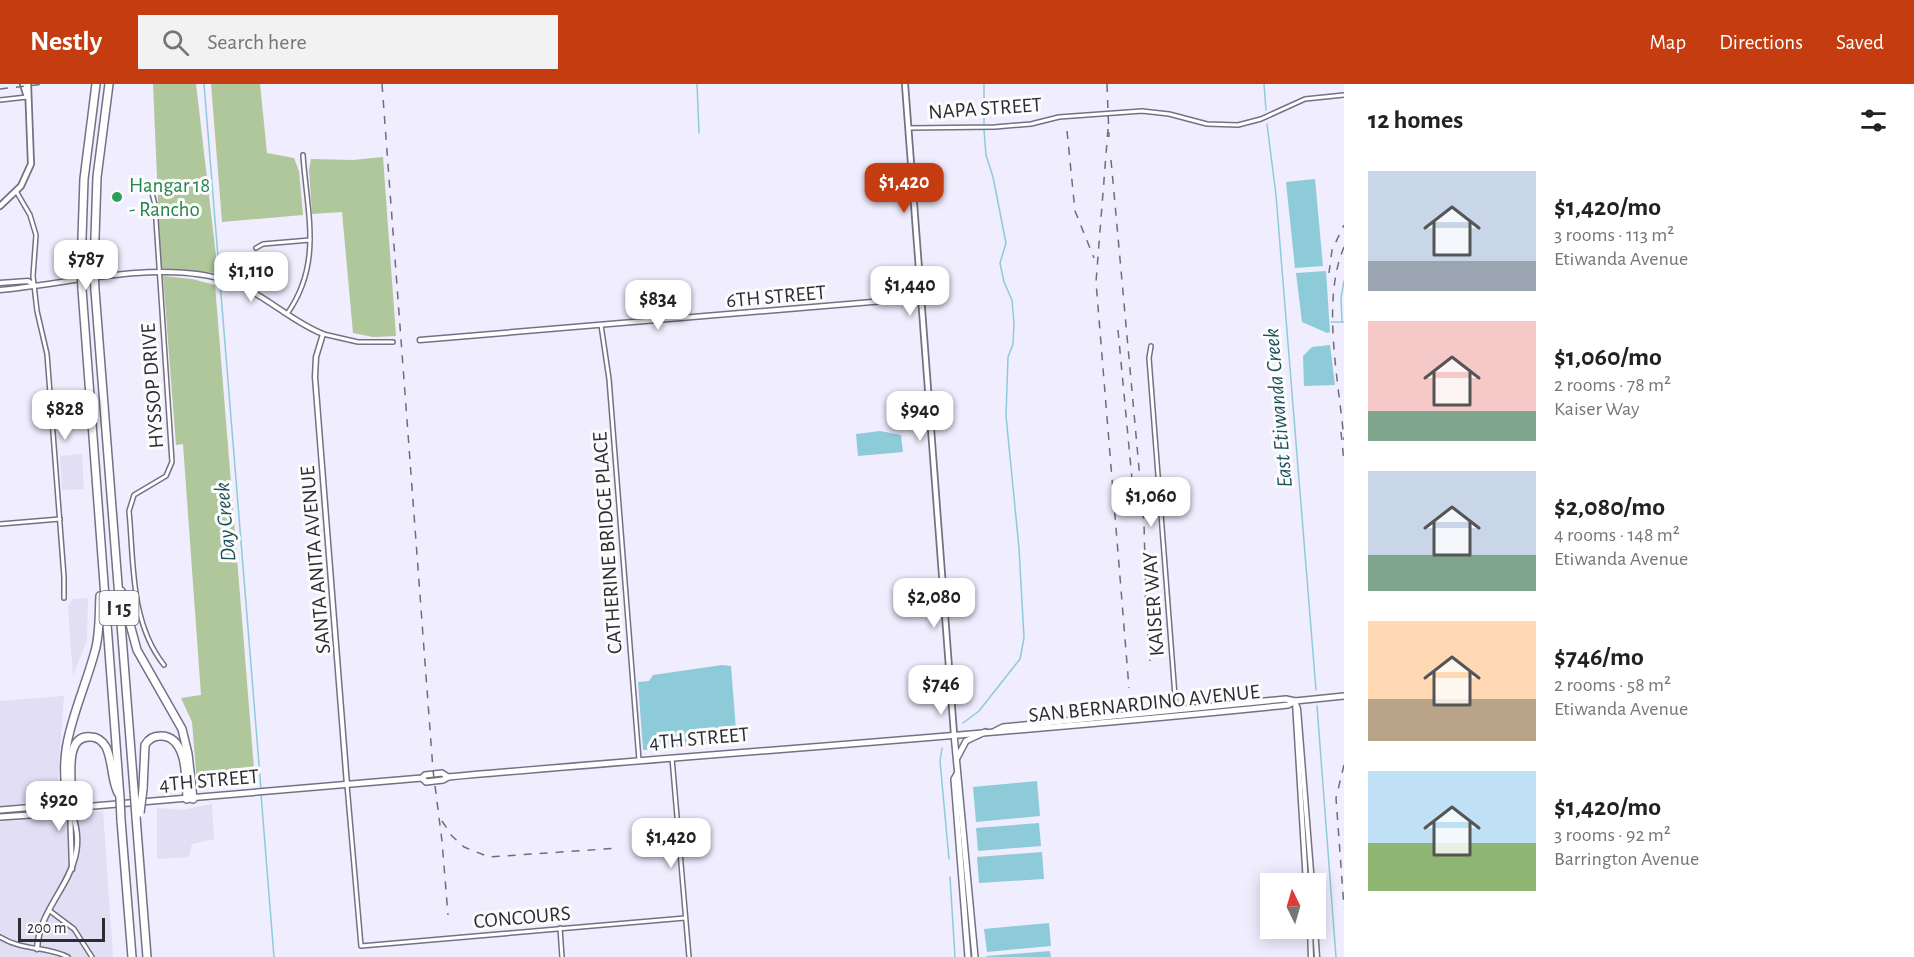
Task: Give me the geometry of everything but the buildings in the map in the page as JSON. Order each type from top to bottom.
[{"type":"highway","name":"I 15","points":[[108,86],[97,177],[94,268],[116,568],[138,815],[147,957]]},
{"type":"highway","name":"I 15","points":[[95,88],[84,179],[81,268],[101,570],[132,956]]},
{"type":"highway","points":[[116,568],[137,650],[182,729],[188,754],[190,799]]},
{"type":"highway","points":[[70,808],[64,755],[69,724],[95,650],[101,570]]},
{"type":"highway","points":[[138,815],[143,789],[145,745],[153,737],[164,736],[174,742],[183,756],[190,799]]},
{"type":"highway","points":[[70,808],[72,751],[77,741],[83,737],[98,738],[105,745],[118,793]]},
{"type":"main road","points":[[23,84],[27,97]]},
{"type":"main road","points":[[0,206],[16,191],[27,175],[31,164],[28,84]]},
{"type":"main road","points":[[905,84],[957,774],[960,779],[975,957]]},
{"type":"main road","name":"SAN BERNARDINO AVENUE","points":[[954,734],[987,731],[1004,733],[1176,714],[1288,705],[1295,701],[1344,696]]},
{"type":"main road","points":[[956,760],[967,740],[987,731]]},
{"type":"main road","name":"4TH STREET","points":[[0,810],[60,805],[70,808],[190,799],[422,778],[426,782],[443,780],[448,777],[954,734]]},
{"type":"main road","points":[[957,774],[954,779],[968,957]]},
{"type":"main road","name":"4TH STREET","points":[[0,817],[61,813],[70,808]]},
{"type":"street","name":"NAPA STREET","points":[[909,129],[995,127],[1059,117],[1142,111],[1219,126],[1261,119],[1305,99],[1344,94]]},
{"type":"street","points":[[0,100],[27,97]]},
{"type":"street","points":[[287,314],[301,293],[308,276],[310,240],[303,155]]},
{"type":"street","name":"HYSSOP DRIVE","points":[[150,185],[155,205],[172,462],[166,476],[134,495],[129,511],[140,616],[151,649],[164,665]]},
{"type":"street","points":[[16,191],[35,229],[34,285],[37,311],[47,354],[64,598]]},
{"type":"street","points":[[256,248],[263,244],[310,240]]},
{"type":"street","points":[[0,290],[158,273],[212,276],[251,291],[323,334],[357,342],[393,342]]},
{"type":"street","points":[[0,283],[28,281],[34,285]]},
{"type":"street","name":"6TH STREET","points":[[420,340],[920,298]]},
{"type":"street","name":"CATHERINE BRIDGE PLACE","points":[[601,325],[610,381],[639,760]]},
{"type":"street","name":"SANTA ANITA AVENUE","points":[[323,334],[315,357],[315,377],[347,785]]},
{"type":"street","name":"KAISER WAY","points":[[1151,346],[1149,358],[1176,714]]},
{"type":"street","points":[[0,524],[60,519]]},
{"type":"street","points":[[1295,701],[1305,873]]},
{"type":"street","points":[[1295,701],[1298,708],[1311,873]]},
{"type":"street","points":[[672,757],[688,957]]},
{"type":"street","name":"CONCOURS","points":[[347,785],[362,946],[685,918]]},
{"type":"street","points":[[37,950],[41,928],[72,870],[76,853],[74,817],[70,808]]},
{"type":"street","points":[[50,911],[74,929],[92,957]]},
{"type":"street","points":[[560,928],[562,957]]},
{"type":"street","points":[[0,937],[16,946],[68,957]]},
{"type":"street","points":[[1310,939],[1311,957]]},
{"type":"street","points":[[1316,939],[1317,957]]},
{"type":"shaded area","points":[[82,454],[84,489],[62,490],[60,456]]},
{"type":"shaded area","points":[[88,598],[87,640],[73,676],[68,606],[73,599]]},
{"type":"shaded area","points":[[64,696],[58,779],[60,800],[0,806],[0,701]]},
{"type":"shaded area","points":[[212,804],[214,839],[192,844],[189,857],[157,859],[157,808],[183,810]]},
{"type":"shaded area","points":[[103,811],[113,957],[0,957],[0,820]]},
{"type":"green space","points":[[153,84],[196,84],[218,273],[161,268]]},
{"type":"green space","points":[[211,84],[260,84],[267,153],[294,158],[299,171],[303,215],[222,222]]},
{"type":"green space","points":[[383,157],[396,336],[373,337],[353,333],[342,212],[312,214],[309,170],[311,159],[353,160]]},
{"type":"green space","points":[[163,276],[192,279],[215,285],[255,781],[197,783],[192,722],[181,698],[201,695],[183,444],[176,445]]},
{"type":"water","points":[[900,171],[902,200],[891,201],[888,172]]},
{"type":"water","points":[[1315,179],[1323,266],[1295,268],[1286,182]]},
{"type":"water","points":[[1326,271],[1330,332],[1327,333],[1302,322],[1296,273]]},
{"type":"water","points":[[1330,345],[1335,385],[1304,386],[1303,356],[1312,347]]},
{"type":"water","points":[[880,431],[901,435],[903,452],[858,456],[856,434]]},
{"type":"water","points":[[722,665],[731,666],[737,742],[643,750],[638,682],[649,681],[653,675]]},
{"type":"water","points":[[1037,781],[1040,816],[976,822],[973,787]]},
{"type":"water","points":[[1039,823],[1041,846],[978,851],[976,828]]},
{"type":"water","points":[[1042,852],[1044,879],[979,883],[977,857]]},
{"type":"water","points":[[1049,923],[1051,946],[987,952],[984,929]]},
{"type":"water","points":[[1050,951],[1051,957],[986,957],[986,956]]},
{"type":"waterway","name":"Day Creek","points":[[204,84],[261,789]]},
{"type":"waterway","points":[[697,84],[699,133]]},
{"type":"waterway","points":[[984,84],[984,125]]},
{"type":"waterway","name":"East Etiwanda Creek","points":[[1264,84],[1266,110]]},
{"type":"waterway","name":"East Etiwanda Creek","points":[[1267,124],[1276,195],[1316,690]]},
{"type":"waterway","points":[[963,723],[979,711],[1020,659],[1024,638],[1019,548],[1006,416],[1008,357],[1013,344],[1014,323],[1012,300],[1004,282],[1000,263],[1006,243],[993,177],[986,155],[984,130]]},
{"type":"waterway","points":[[1342,321],[1341,298],[1344,281]]},
{"type":"waterway","points":[[1331,322],[1344,322]]},
{"type":"waterway","name":"East Etiwanda Creek","points":[[1317,706],[1336,957]]},
{"type":"waterway","points":[[942,748],[940,761],[949,859]]},
{"type":"waterway","name":"Day Creek","points":[[261,794],[274,957]]},
{"type":"waterway","points":[[950,877],[955,957]]},
{"type":"railway","points":[[0,89],[44,84]]},
{"type":"railway","points":[[382,84],[433,770],[448,915]]},
{"type":"railway","points":[[1107,84],[1109,137]]},
{"type":"railway","points":[[1108,129],[1096,282],[1129,688]]},
{"type":"railway","points":[[1067,131],[1075,211],[1094,258]]},
{"type":"railway","points":[[1111,160],[1144,523],[1146,603]]},
{"type":"railway","points":[[1329,273],[1332,250],[1344,225]]},
{"type":"railway","points":[[1344,247],[1337,268],[1333,317],[1344,440]]},
{"type":"railway","points":[[1118,330],[1132,479]]},
{"type":"railway","points":[[1341,432],[1344,462]]},
{"type":"railway","points":[[1145,596],[1150,661]]},
{"type":"railway","points":[[1344,765],[1336,798],[1344,908]]},
{"type":"railway","points":[[442,821],[452,836],[464,847],[489,857],[619,848]]},
{"type":"place","name":"Hangar 18 - Rancho","points":[[117,197]]}]
